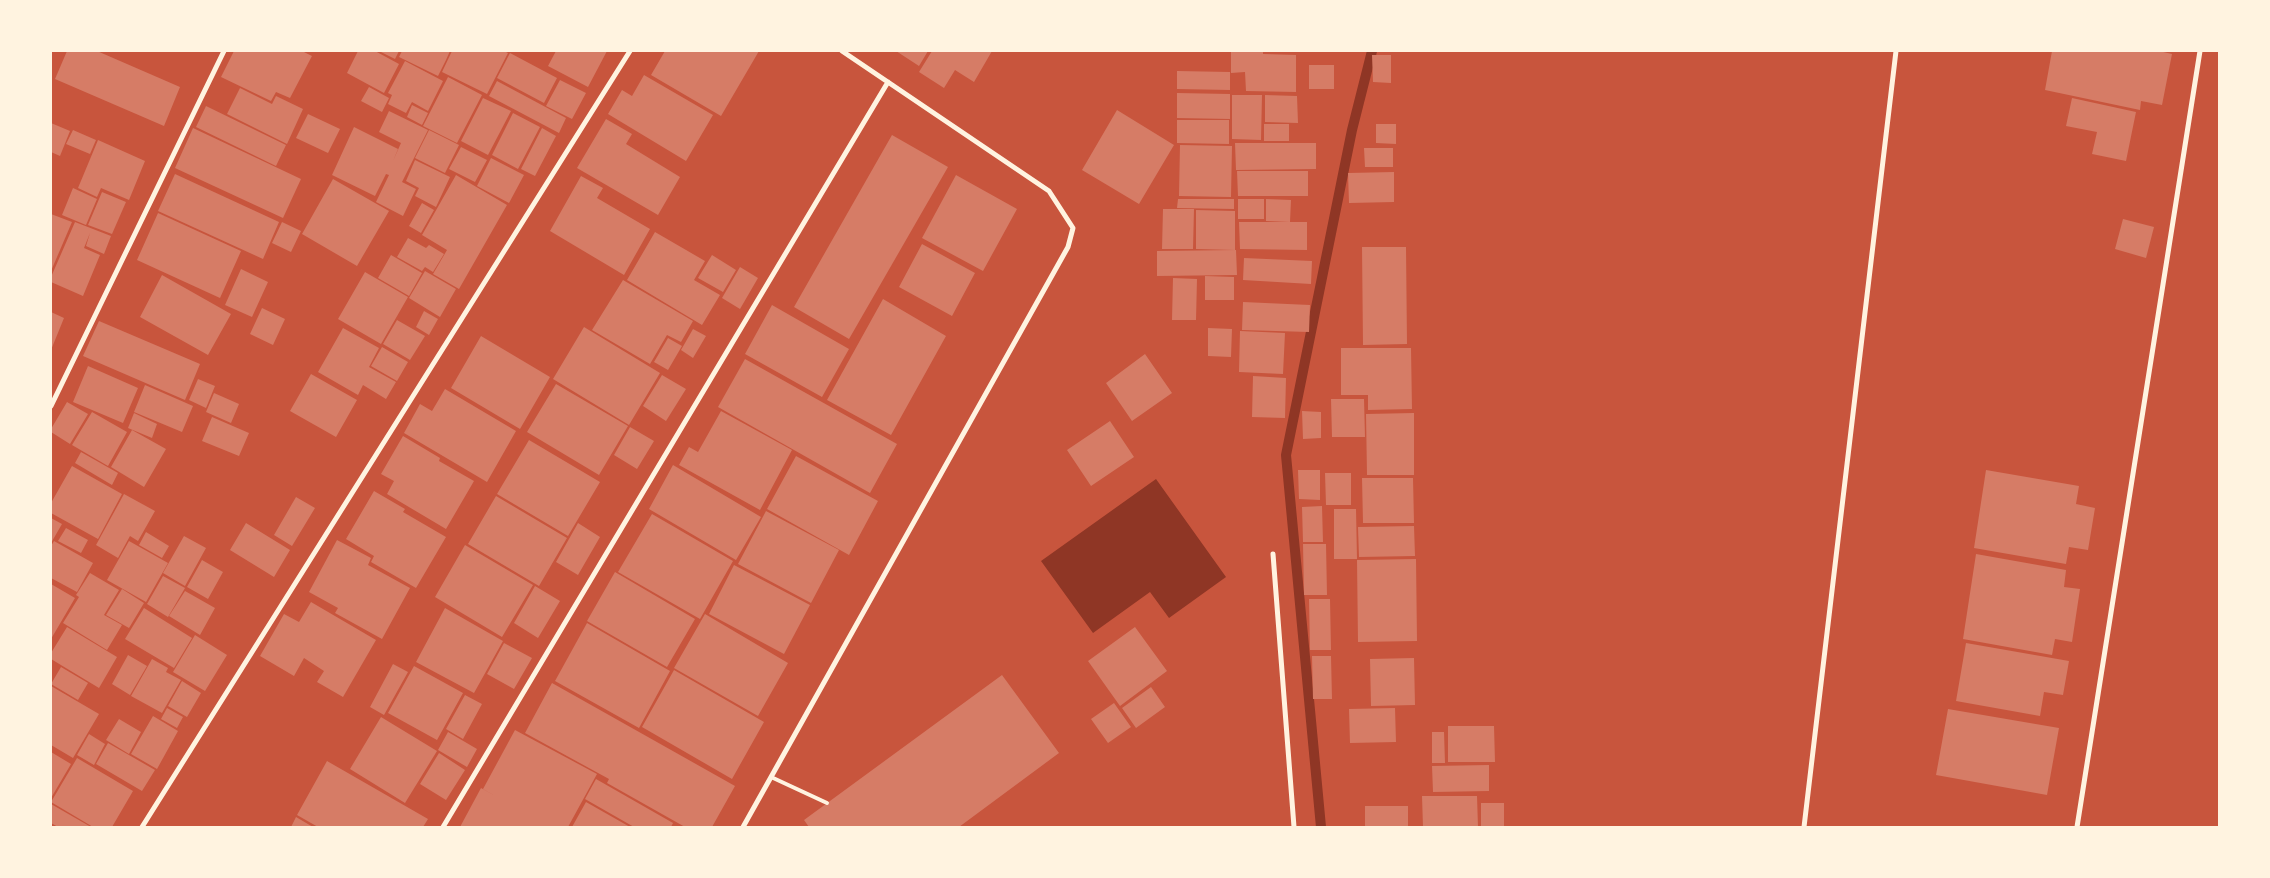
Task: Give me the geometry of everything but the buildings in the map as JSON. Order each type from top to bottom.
[{"type":"street","points":[[51,406],[224,51]]},
{"type":"street","points":[[142,827],[630,51]]},
{"type":"street","points":[[743,827],[1068,247],[1072,228],[1049,190],[842,51]]},
{"type":"street","points":[[1804,827],[1896,51]]},
{"type":"street","points":[[2077,827],[2200,51]]},
{"type":"street","points":[[443,827],[888,82]]},
{"type":"street","points":[[1273,554],[1294,827]]},
{"type":"lane","points":[[771,777],[827,803]]},
{"type":"shaded area","points":[[1156,479],[1226,577],[1169,618],[1150,592],[1093,633],[1041,561]]},
{"type":"waterway","points":[[1321,827],[1286,455],[1352,130],[1372,51]]}]
